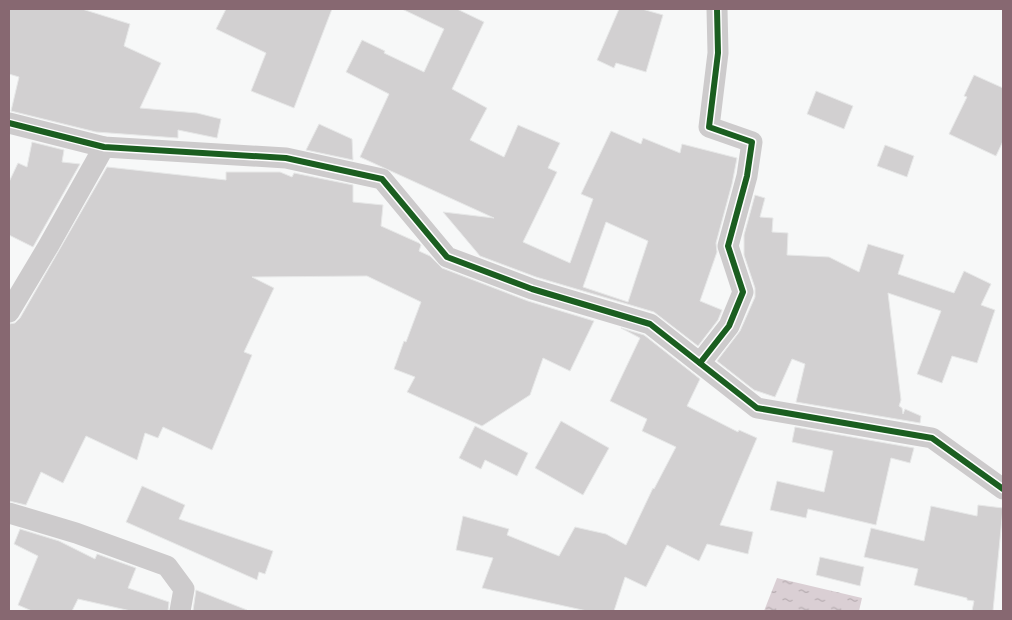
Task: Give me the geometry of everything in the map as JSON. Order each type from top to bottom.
[{"type":"street","points":[[700,363],[729,326],[743,292],[728,246],[746,176],[752,142],[709,127],[718,53],[717,9]]},
{"type":"street","points":[[9,123],[104,147],[286,158],[382,179],[447,257],[532,289],[650,324],[757,408],[932,438],[1003,489]]},
{"type":"street","points":[[9,312],[104,147]]},
{"type":"street","points":[[9,514],[76,533],[167,566],[184,589],[180,611]]},
{"type":"water","points":[[777,578],[862,598],[859,611],[764,611]]},
{"type":"building","points":[[9,9],[82,9],[130,24],[124,46],[161,63],[140,108],[197,113],[221,119],[217,138],[178,130],[178,138],[96,132],[11,111],[19,77],[9,74]]},
{"type":"building","points":[[226,9],[332,9],[294,108],[251,91],[266,53],[216,29]]},
{"type":"building","points":[[402,9],[457,9],[484,22],[452,89],[487,108],[470,140],[504,157],[518,125],[560,143],[548,168],[557,172],[523,242],[570,263],[593,199],[581,194],[611,131],[641,144],[643,138],[680,153],[682,144],[737,158],[716,243],[717,252],[700,301],[722,310],[718,320],[698,346],[654,312],[536,277],[480,256],[443,212],[494,218],[360,157],[389,94],[346,72],[362,40],[424,72],[444,29]],"holes":[[[606,222],[648,241],[628,302],[583,287]]]},
{"type":"building","points":[[619,9],[642,9],[663,15],[646,72],[616,63],[614,68],[597,60]]},
{"type":"building","points":[[974,75],[1003,88],[1003,141],[996,156],[949,134],[967,97],[964,96]]},
{"type":"building","points":[[816,91],[853,106],[844,129],[807,114]]},
{"type":"building","points":[[319,124],[352,139],[353,160],[306,150]]},
{"type":"building","points":[[32,142],[64,150],[62,162],[80,164],[33,247],[9,235],[9,182],[18,163],[27,167]]},
{"type":"building","points":[[885,145],[914,156],[907,177],[877,166]]},
{"type":"building","points":[[107,167],[226,180],[226,172],[280,172],[292,177],[294,173],[353,185],[353,202],[383,205],[381,226],[419,243],[421,245],[419,251],[430,256],[442,268],[528,301],[594,321],[570,371],[543,358],[530,395],[482,426],[407,392],[415,377],[394,369],[421,302],[367,276],[252,277],[274,288],[244,352],[252,355],[212,450],[163,427],[158,438],[145,433],[137,460],[86,436],[63,483],[41,472],[26,505],[9,501],[9,324],[15,323],[20,318]]},
{"type":"building","points":[[755,195],[765,198],[760,217],[773,218],[772,232],[788,233],[787,255],[829,257],[859,272],[868,244],[904,255],[898,274],[954,293],[964,271],[991,284],[981,305],[995,310],[977,363],[952,356],[942,383],[917,374],[941,311],[888,293],[901,400],[899,406],[902,408],[903,414],[905,409],[921,416],[920,423],[796,402],[805,364],[792,359],[775,397],[754,390],[717,361],[740,331],[755,297],[755,288],[744,255],[744,235]]},
{"type":"building","points":[[621,328],[644,335],[700,379],[687,406],[738,432],[739,430],[757,438],[720,525],[753,532],[748,554],[707,544],[699,561],[667,545],[646,587],[625,577],[614,611],[587,611],[482,588],[493,558],[456,550],[463,516],[509,529],[507,535],[559,556],[575,527],[606,534],[626,545],[653,488],[676,447],[642,431],[647,419],[610,401],[640,338]]},
{"type":"building","points":[[561,421],[609,448],[583,495],[535,468]]},
{"type":"building","points":[[475,426],[528,453],[517,476],[485,460],[481,469],[459,458]]},
{"type":"building","points":[[795,427],[914,448],[910,463],[891,458],[876,525],[808,509],[806,518],[770,510],[777,481],[824,492],[833,451],[792,442]]},
{"type":"building","points":[[142,486],[185,505],[179,519],[273,551],[265,574],[259,572],[257,580],[126,522]]},
{"type":"building","points":[[978,505],[1003,508],[993,611],[972,611],[974,601],[914,585],[918,569],[864,557],[871,528],[924,541],[931,506],[977,516]]},
{"type":"building","points":[[20,529],[59,541],[95,559],[97,554],[136,568],[128,588],[169,602],[168,611],[131,611],[78,599],[72,611],[32,611],[18,605],[38,556],[14,544]]},
{"type":"building","points":[[820,557],[864,567],[860,586],[816,575]]},
{"type":"building","points":[[196,590],[247,610],[247,611],[193,611]]},
{"type":"cycle path","points":[[700,363],[729,326],[743,292],[728,246],[747,176],[752,142],[709,127],[718,53],[717,9]]},
{"type":"cycle path","points":[[9,123],[104,147],[286,158],[382,179],[447,257],[532,289],[650,324],[757,408],[932,438],[1003,489]]}]
